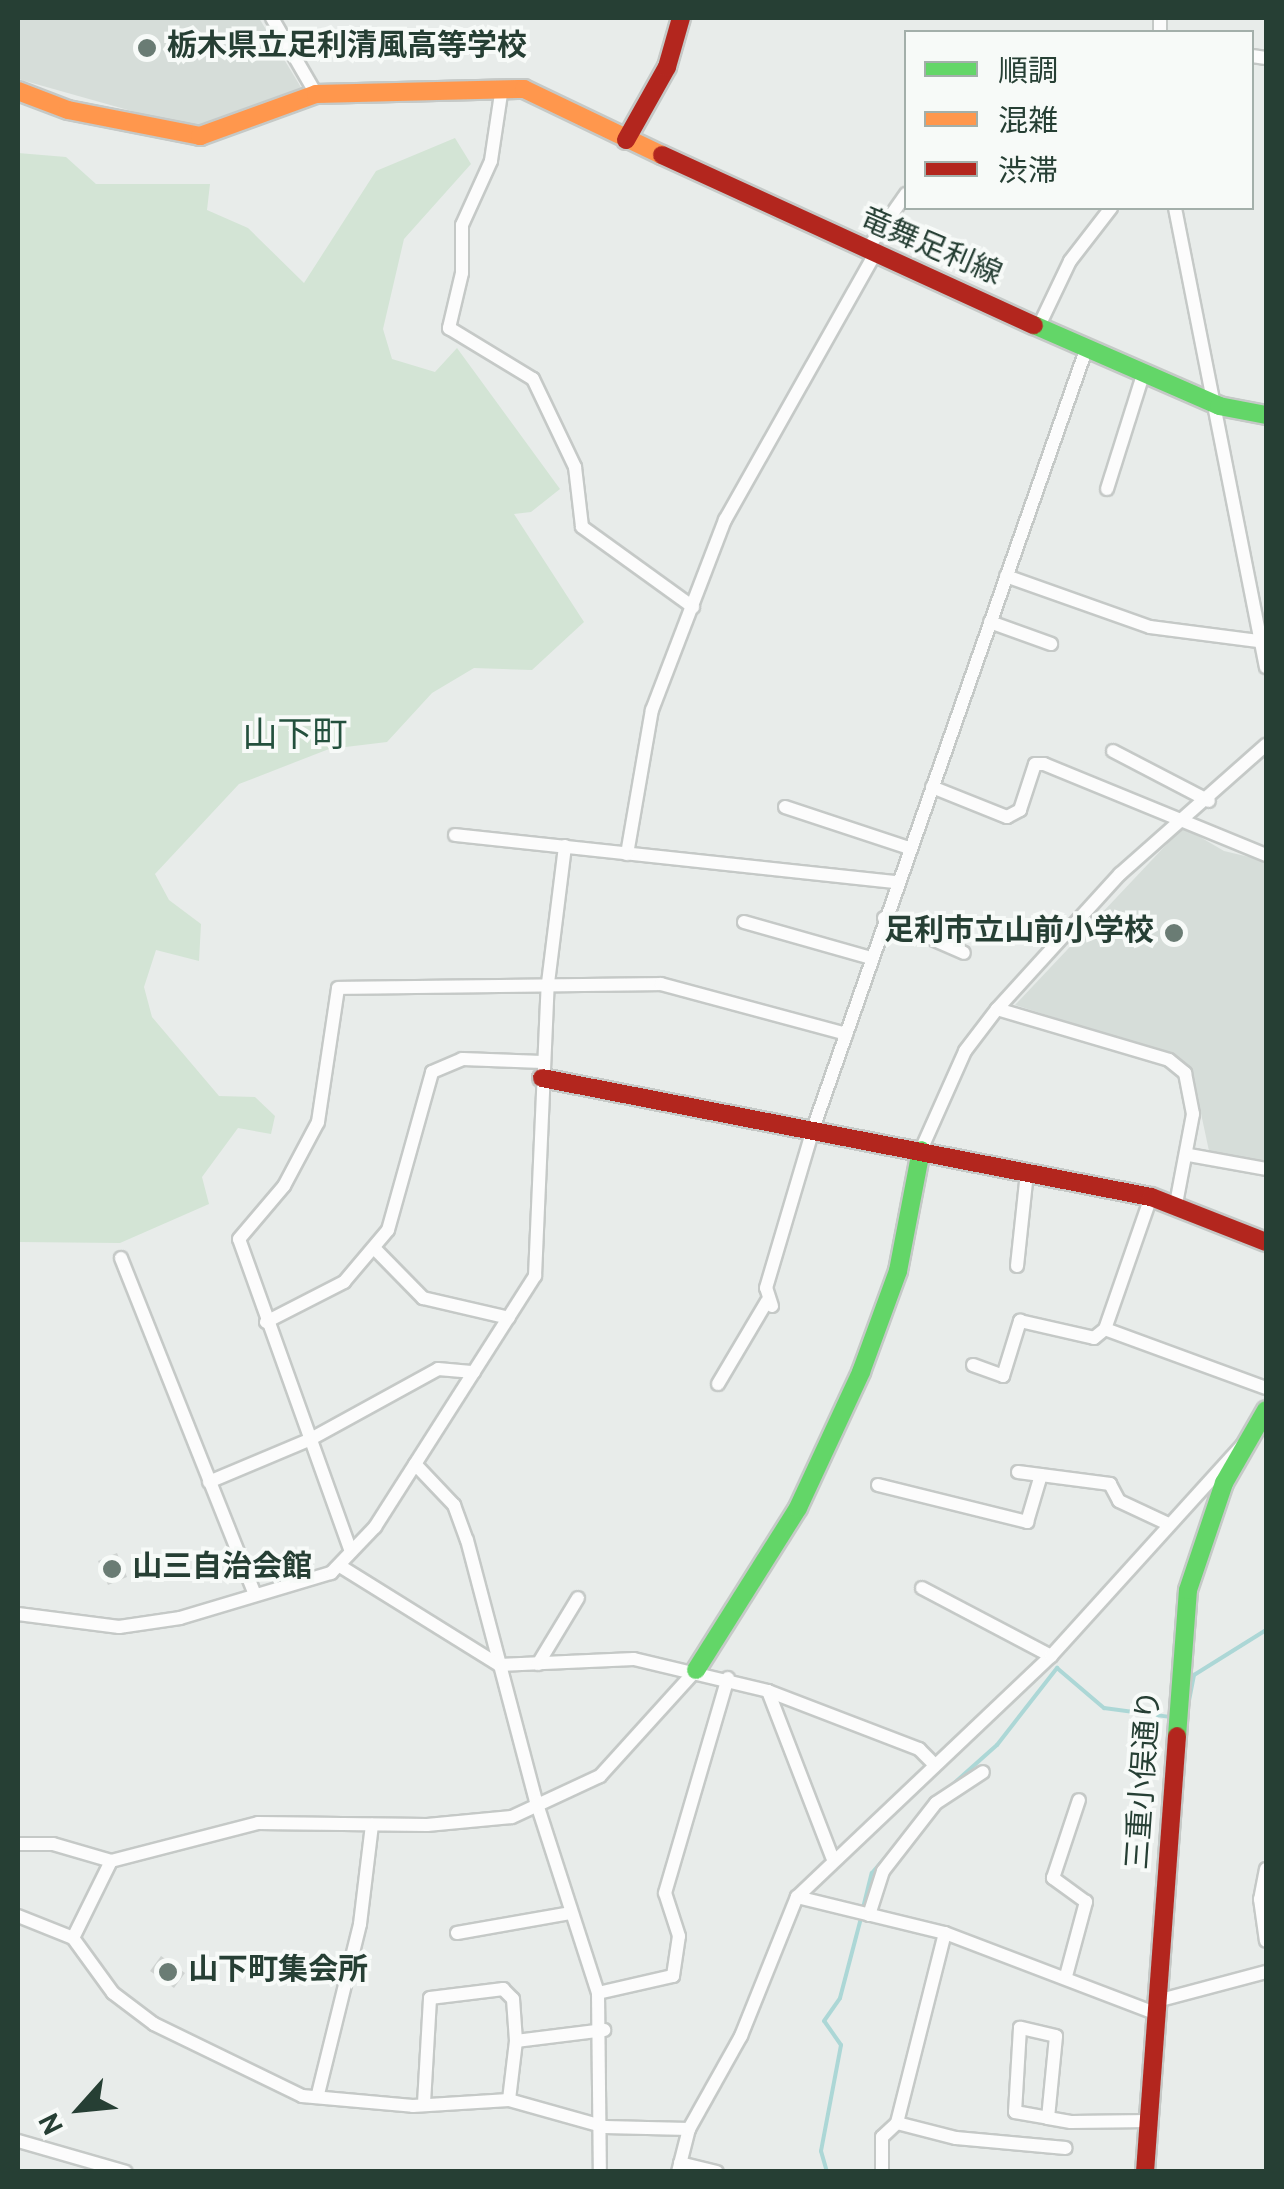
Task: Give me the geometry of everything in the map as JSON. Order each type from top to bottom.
[{"type":"street","points":[[272,18],[316,94]]},
{"type":"street","points":[[626,140],[667,67],[681,18]]},
{"type":"street","points":[[18,91],[68,110],[200,136],[316,94],[502,87],[491,160],[462,224],[462,273],[448,328],[533,380],[575,467],[582,527],[694,608]]},
{"type":"street","name":"竜舞足利線","points":[[502,87],[524,89],[870,252],[1219,406],[1266,415]]},
{"type":"street","points":[[627,854],[652,710],[725,520],[870,252],[904,197]]},
{"type":"street","points":[[1039,326],[1070,262],[1110,210]]},
{"type":"street","points":[[1175,210],[1219,406],[1258,642],[1266,667]]},
{"type":"street","points":[[718,1384],[770,1303],[814,1126],[896,882],[1087,347]]},
{"type":"street","points":[[1107,489],[1144,372]]},
{"type":"street","points":[[1006,576],[1150,627],[1258,642]]},
{"type":"street","points":[[990,622],[1051,644]]},
{"type":"street","points":[[18,1844],[53,1844],[111,1861],[258,1824],[480,1824],[540,1808],[600,1776],[696,1670],[798,1508],[861,1372],[898,1271],[921,1150],[965,1051],[997,1009],[1120,874],[1209,801],[1266,745]]},
{"type":"street","points":[[1113,751],[1209,801]]},
{"type":"street","points":[[932,787],[1007,817],[1020,810],[1035,764],[1044,764],[1266,855]]},
{"type":"street","points":[[784,807],[908,848]]},
{"type":"street","points":[[455,835],[896,882]]},
{"type":"street","points":[[18,1614],[142,1625],[340,1566],[415,1464],[509,1318],[540,1255],[542,1070],[548,982],[565,846]]},
{"type":"street","points":[[884,918],[964,953]]},
{"type":"street","points":[[744,922],[871,958]]},
{"type":"street","points":[[350,1549],[239,1240],[284,1186],[318,1122],[338,988],[548,982],[674,986],[846,1034]]},
{"type":"street","points":[[997,1009],[1169,1060],[1186,1073],[1189,1156],[1176,1204]]},
{"type":"street","points":[[266,1322],[328,1294],[375,1249],[398,1208],[432,1072],[450,1060],[542,1070],[1150,1197],[1266,1242]]},
{"type":"street","points":[[1189,1156],[1266,1170]]},
{"type":"street","points":[[1017,1266],[1027,1172]]},
{"type":"street","points":[[973,1365],[1003,1376],[1020,1322],[1094,1338],[1106,1328],[1150,1197]]},
{"type":"street","points":[[375,1249],[422,1298],[509,1318]]},
{"type":"street","points":[[122,1258],[254,1592]]},
{"type":"street","points":[[1106,1328],[1266,1388]]},
{"type":"street","points":[[210,1482],[309,1440],[438,1369],[474,1372]]},
{"type":"street","name":"三重小俣通り","points":[[1145,2172],[1188,1590],[1245,1442],[1266,1410]]},
{"type":"street","points":[[717,2172],[679,2167],[689,2130],[742,2036],[796,1897],[832,1857],[1050,1656],[1166,1523],[1245,1442]]},
{"type":"street","points":[[415,1464],[454,1505],[540,1808],[598,1993],[604,2030],[605,2127],[600,2172]]},
{"type":"street","points":[[1018,1472],[1110,1484],[1120,1502],[1166,1523]]},
{"type":"street","points":[[878,1485],[1026,1522],[1041,1476]]},
{"type":"street","points":[[340,1566],[500,1665],[634,1660],[696,1670],[768,1691],[919,1749],[933,1762]]},
{"type":"street","points":[[922,1588],[1050,1656]]},
{"type":"street","points":[[538,1664],[578,1598]]},
{"type":"street","points":[[598,1993],[673,1976],[679,1936],[665,1893],[728,1678]]},
{"type":"street","points":[[768,1691],[832,1857]]},
{"type":"street","points":[[869,1915],[883,1872],[936,1803],[982,1772]]},
{"type":"street","points":[[1066,1976],[1086,1902],[1053,1878],[1079,1800]]},
{"type":"street","points":[[318,2094],[360,1924],[372,1825]]},
{"type":"street","points":[[73,1938],[111,1861]]},
{"type":"street","points":[[1266,1869],[1260,1899],[1266,1941]]},
{"type":"street","points":[[796,1897],[944,1933],[1157,2007],[1266,1972]]},
{"type":"street","points":[[457,1933],[571,1913]]},
{"type":"street","points":[[18,1916],[73,1938],[113,1993],[154,2024],[249,2076],[318,2094],[424,2104],[509,2100],[605,2127],[689,2130]]},
{"type":"street","points":[[882,2172],[882,2137],[898,2122],[944,1933]]},
{"type":"street","points":[[424,2104],[430,1998],[508,1991],[516,2040],[509,2100]]},
{"type":"street","points":[[1048,2118],[1056,2036],[1020,2028],[1015,2112],[1048,2118],[1149,2122]]},
{"type":"street","points":[[516,2040],[604,2030]]},
{"type":"street","points":[[898,2122],[956,2138],[1066,2148]]},
{"type":"street","points":[[18,2141],[126,2172]]},
{"type":"shaded area","name":"栃木県立足利清風高等学校","points":[[18,18],[259,18],[302,89],[199,130],[18,79]]},
{"type":"shaded area","name":"足利市立山前小学校","points":[[1183,827],[1224,851],[1266,861],[1266,1162],[1209,1151],[1193,1076],[1169,1054],[1015,1005]]},
{"type":"green space","points":[[455,138],[471,164],[404,239],[383,329],[392,359],[435,372],[457,348],[560,489],[531,512],[514,514],[584,622],[532,670],[474,668],[432,693],[387,742],[329,749],[239,784],[155,874],[169,900],[201,924],[199,961],[156,950],[144,987],[152,1017],[219,1096],[255,1097],[275,1116],[271,1134],[238,1128],[202,1177],[209,1204],[120,1243],[18,1242],[18,153],[66,157],[96,184],[210,184],[207,210],[248,228],[304,283],[376,171]]},
{"type":"building","name":"山三自治会館","points":[[117,1553],[127,1577],[108,1585],[98,1561]]},
{"type":"building","name":"山下町集会所","points":[[161,1956],[185,1973],[174,1988],[150,1971]]},
{"type":"waterway","points":[[1186,1716],[1194,1675],[1266,1630]]},
{"type":"waterway","points":[[924,1810],[997,1745],[1057,1668],[1104,1708],[1171,1717]]},
{"type":"waterway","points":[[863,1908],[872,1873],[907,1832]]},
{"type":"waterway","points":[[827,2172],[821,2151],[841,2045],[824,2021],[840,1998],[861,1918]]},
{"type":"traffic: fast","points":[[1034,325],[1219,406],[1266,415]]},
{"type":"traffic: fast","points":[[696,1670],[798,1508],[861,1372],[898,1271],[921,1150]]},
{"type":"traffic: fast","points":[[1177,1736],[1188,1590],[1224,1483],[1266,1410]]},
{"type":"traffic: slow","points":[[18,91],[68,110],[200,136],[316,94],[524,89],[662,155]]},
{"type":"traffic: jam","points":[[626,140],[667,67],[681,18]]},
{"type":"traffic: jam","points":[[662,155],[1034,325]]},
{"type":"traffic: jam","points":[[542,1078],[1151,1197],[1266,1242]]},
{"type":"traffic: jam","points":[[1145,2172],[1177,1736]]},
{"type":"place","name":"栃木県立足利清風高等学校","points":[[147,48]]},
{"type":"place","name":"足利市立山前小学校","points":[[1174,933]]},
{"type":"place","name":"山三自治会館","points":[[112,1569]]},
{"type":"place","name":"山下町集会所","points":[[168,1972]]},
{"type":"district","name":"山下町","points":[[295,737]]}]
